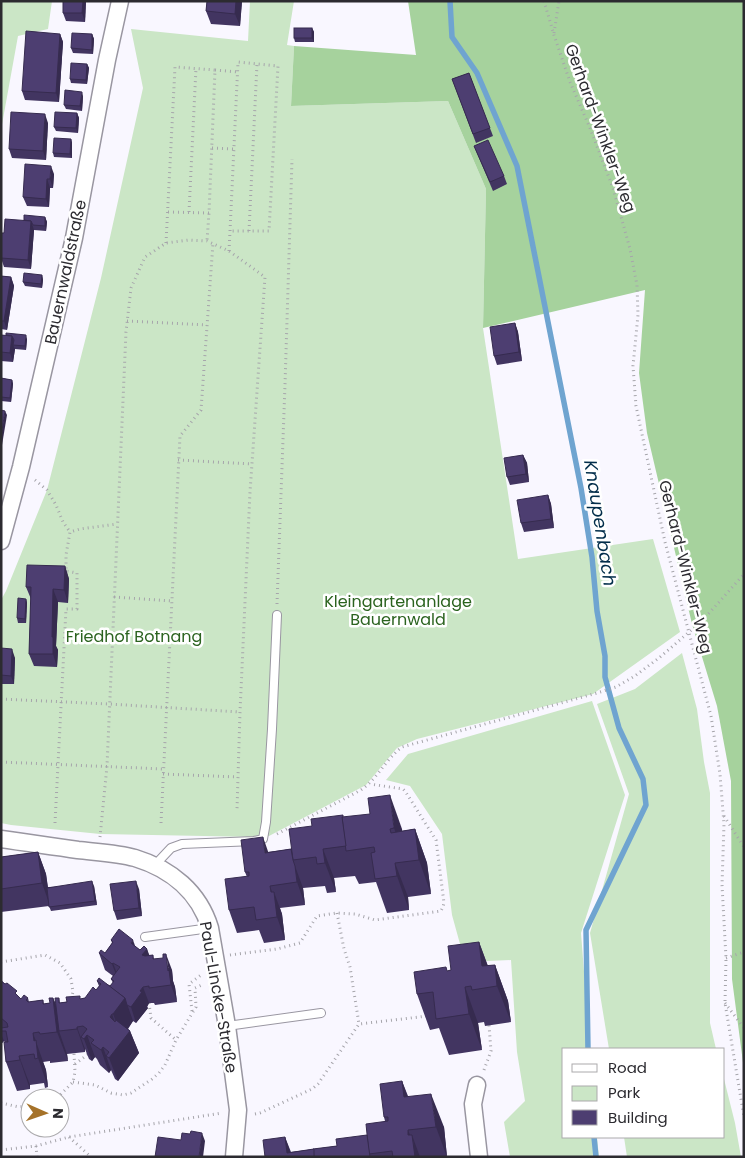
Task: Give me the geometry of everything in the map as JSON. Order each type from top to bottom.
[{"type":"street","name":"Bauernwaldstraße","points":[[1,541],[74,238],[107,60],[120,1]]},
{"type":"street","name":"Paul-Lincke-Straße","points":[[1,839],[134,858],[155,865],[172,874],[198,901],[206,915],[210,928],[227,1026],[237,1114],[234,1157]]},
{"type":"street","points":[[477,1085],[473,1104],[479,1157]]},
{"type":"lane","points":[[155,865],[171,848],[182,844],[263,840],[266,822],[272,729],[277,615]]},
{"type":"lane","points":[[145,937],[210,928]]},
{"type":"lane","points":[[227,1026],[321,1013]]},
{"type":"path","name":"Gerhard-Winkler-Weg","points":[[544,1],[570,82],[614,188],[637,285],[638,315],[633,366],[636,406],[664,542],[711,716],[720,774],[724,815],[722,885],[726,958],[725,1002],[744,1117]]},
{"type":"path","points":[[554,35],[559,1]]},
{"type":"path","points":[[229,251],[238,62],[278,66],[269,231],[230,231]]},
{"type":"path","points":[[249,231],[257,64]]},
{"type":"path","points":[[166,244],[175,66],[238,72]]},
{"type":"path","points":[[189,212],[196,68]]},
{"type":"path","points":[[207,241],[215,70]]},
{"type":"path","points":[[212,148],[234,149]]},
{"type":"path","points":[[277,615],[292,159]]},
{"type":"path","points":[[168,212],[209,213]]},
{"type":"path","points":[[99,852],[107,766],[121,434],[127,321],[131,288],[146,257],[166,244],[189,240],[214,243],[266,276],[252,464],[237,810]]},
{"type":"path","points":[[161,823],[180,436],[201,410],[214,243]]},
{"type":"path","points":[[127,321],[208,325]]},
{"type":"path","points":[[178,460],[252,464]]},
{"type":"path","points":[[47,490],[70,532],[66,555],[66,571],[77,573],[76,609],[66,609],[55,823]]},
{"type":"path","points":[[70,532],[80,528],[117,524]]},
{"type":"path","points":[[263,840],[303,821],[370,784],[402,747],[597,693],[635,676],[703,620],[744,574]]},
{"type":"path","points":[[114,597],[172,601]]},
{"type":"path","points":[[1,699],[240,712]]},
{"type":"path","points":[[1,762],[163,770]]},
{"type":"path","points":[[163,774],[238,777]]},
{"type":"path","points":[[192,1012],[190,984],[217,962],[300,943],[317,916],[337,913],[355,914],[375,920],[441,911],[443,907],[443,894],[436,840],[403,789],[370,784]]},
{"type":"path","points":[[724,815],[744,847]]},
{"type":"path","points":[[70,1137],[237,1114],[260,1113],[312,1089],[318,1084],[359,1024],[350,967],[344,949],[337,913]]},
{"type":"path","points":[[726,958],[744,952]]},
{"type":"path","points":[[1,962],[45,955],[60,963],[71,979],[73,992],[71,1000]]},
{"type":"path","points":[[74,1082],[95,1086],[111,1093],[123,1095],[131,1093],[160,1073],[176,1040],[196,1007],[195,988],[203,985]]},
{"type":"path","points":[[725,1002],[744,1028]]},
{"type":"path","points":[[149,1003],[151,1018],[176,1040]]},
{"type":"path","points":[[359,1024],[428,1016]]},
{"type":"path","points":[[477,1085],[491,1051],[489,1025]]},
{"type":"path","points":[[75,1064],[93,1050]]},
{"type":"path","points":[[68,1088],[74,1082],[74,1053]]},
{"type":"path","points":[[1,1103],[20,1107]]},
{"type":"path","points":[[1,1150],[36,1146],[65,1138]]},
{"type":"path","points":[[70,1138],[91,1157]]},
{"type":"path","points":[[36,1146],[37,1157]]},
{"type":"green space","points":[[1,1],[52,1],[48,29],[18,36],[1,130]]},
{"type":"green space","points":[[250,1],[294,1],[287,45],[294,46],[291,106],[448,101],[486,189],[483,328],[518,559],[653,539],[680,632],[593,694],[417,739],[397,748],[366,785],[269,836],[100,834],[1,823],[1,600],[47,490],[101,278],[143,88],[131,29],[248,41]]},
{"type":"green space","points":[[408,1],[744,1],[744,1070],[732,979],[731,781],[717,706],[692,624],[647,433],[639,373],[645,290],[483,328],[486,189],[448,101],[291,106],[294,46],[416,55]]},
{"type":"green space","points":[[682,653],[697,709],[710,793],[710,1023],[716,1048],[609,1048],[590,933],[629,794],[597,704],[635,689]]},
{"type":"green space","points":[[592,701],[625,795],[581,933],[590,1048],[562,1048],[562,1138],[597,1138],[599,1157],[510,1157],[504,1122],[525,1101],[517,1052],[511,960],[465,962],[452,915],[442,834],[410,786],[386,780],[408,754]]},
{"type":"green space","points":[[725,1083],[741,1157],[627,1157],[624,1138],[725,1138]]},
{"type":"building","points":[[63,1],[83,1],[82,13],[63,13]]},
{"type":"building","points":[[207,1],[236,1],[235,14],[206,11]]},
{"type":"building","points":[[294,28],[312,28],[312,38],[294,38]]},
{"type":"building","points":[[26,31],[60,34],[56,93],[22,91]]},
{"type":"building","points":[[72,33],[92,34],[92,50],[71,48]]},
{"type":"building","points":[[71,63],[87,64],[86,80],[70,79]]},
{"type":"building","points":[[469,73],[490,128],[473,134],[452,79]]},
{"type":"building","points":[[65,90],[82,92],[80,106],[64,105]]},
{"type":"building","points":[[11,112],[45,114],[43,151],[9,149]]},
{"type":"building","points":[[55,112],[77,113],[76,128],[54,127]]},
{"type":"building","points":[[54,138],[71,139],[70,154],[53,153]]},
{"type":"building","points":[[488,140],[504,176],[490,182],[474,146]]},
{"type":"building","points":[[25,164],[51,166],[50,179],[47,179],[46,199],[23,197]]},
{"type":"building","points":[[24,215],[45,217],[45,226],[33,225],[31,221],[24,220]]},
{"type":"building","points":[[5,219],[31,221],[28,260],[1,258],[1,233],[4,233]]},
{"type":"building","points":[[24,273],[42,275],[41,284],[23,282]]},
{"type":"building","points":[[1,276],[11,277],[4,321],[1,321]]},
{"type":"building","points":[[515,323],[519,352],[494,356],[490,327]]},
{"type":"building","points":[[6,333],[26,335],[25,346],[13,345],[14,340],[12,336],[6,335]]},
{"type":"building","points":[[1,335],[12,336],[10,353],[1,352]]},
{"type":"building","points":[[1,378],[12,380],[10,398],[1,397]]},
{"type":"building","points":[[1,410],[5,411],[1,437]]},
{"type":"building","points":[[523,455],[526,474],[507,477],[504,458]]},
{"type":"building","points":[[548,495],[551,519],[521,523],[517,500]]},
{"type":"building","points":[[27,565],[65,566],[64,590],[53,589],[53,654],[29,654],[31,587],[26,587]]},
{"type":"building","points":[[18,598],[26,599],[25,619],[17,618]]},
{"type":"building","points":[[1,648],[12,649],[11,676],[1,675]]},
{"type":"building","points":[[390,795],[394,828],[390,829],[391,833],[415,829],[419,860],[395,863],[397,876],[375,879],[371,853],[375,852],[374,847],[346,851],[342,817],[370,814],[368,798]]},
{"type":"building","points":[[343,815],[346,846],[323,849],[325,863],[317,864],[316,857],[293,860],[289,829],[312,826],[311,819]]},
{"type":"building","points":[[263,837],[265,853],[291,849],[297,882],[270,886],[271,892],[274,892],[277,917],[256,920],[254,907],[229,910],[225,879],[249,876],[249,872],[245,872],[241,840]]},
{"type":"building","points":[[38,852],[42,883],[1,889],[1,857]]},
{"type":"building","points":[[92,881],[95,901],[49,907],[47,888]]},
{"type":"building","points":[[136,881],[139,908],[114,911],[110,884]]},
{"type":"building","points":[[119,929],[133,940],[131,943],[140,950],[144,946],[147,949],[142,955],[153,955],[153,959],[163,958],[163,954],[166,954],[169,970],[171,985],[143,987],[140,991],[142,992],[131,1007],[127,1005],[125,998],[106,984],[110,986],[114,981],[111,979],[120,967],[112,964],[99,953],[101,950],[105,953]]},
{"type":"building","points":[[479,942],[482,966],[495,965],[497,986],[472,990],[471,986],[465,987],[469,1014],[436,1019],[433,992],[417,994],[414,972],[446,967],[447,971],[451,970],[448,946]]},
{"type":"building","points":[[99,978],[125,998],[110,1017],[130,1031],[109,1058],[106,1056],[109,1052],[103,1047],[101,1050],[91,1043],[94,1040],[87,1035],[84,1039],[81,1037],[87,1029],[83,1026],[77,1027],[77,1029],[59,1031],[55,998],[59,998],[59,1003],[67,1002],[66,997],[80,996],[80,999],[85,998],[93,987],[96,990],[101,984],[97,981]]},
{"type":"building","points":[[1,981],[17,991],[15,993],[21,999],[24,995],[28,998],[26,1000],[28,1002],[43,1000],[43,1004],[50,1003],[49,998],[53,998],[57,1032],[33,1033],[34,1041],[36,1040],[38,1058],[35,1059],[34,1054],[19,1056],[20,1060],[6,1062],[4,1042],[8,1042],[6,1031],[1,1031],[1,1028],[8,1027],[7,1023],[1,1018]]},
{"type":"building","points":[[402,1081],[404,1097],[431,1094],[436,1127],[408,1130],[408,1135],[412,1135],[415,1157],[393,1157],[392,1151],[369,1154],[366,1124],[388,1121],[388,1117],[384,1117],[380,1084]]},
{"type":"building","points":[[191,1131],[202,1133],[199,1157],[155,1157],[158,1137],[181,1140],[182,1133],[190,1134]]},
{"type":"building","points":[[367,1135],[370,1157],[314,1157],[313,1149],[337,1146],[336,1139]]},
{"type":"building","points":[[285,1137],[287,1153],[314,1149],[314,1157],[265,1157],[263,1140]]},
{"type":"waterway","name":"Knaupenbach","points":[[450,1],[452,37],[477,73],[517,166],[581,488],[592,557],[597,611],[605,656],[605,677],[619,728],[643,779],[646,805],[586,930],[588,1048]]},
{"type":"waterway","name":"Knaupenbach","points":[[594,1138],[596,1157]]},
{"type":"park label","name":"Kleingartenanlage Bauernwald","points":[[398,610]]},
{"type":"park label","name":"Friedhof Botnang","points":[[134,636]]}]
